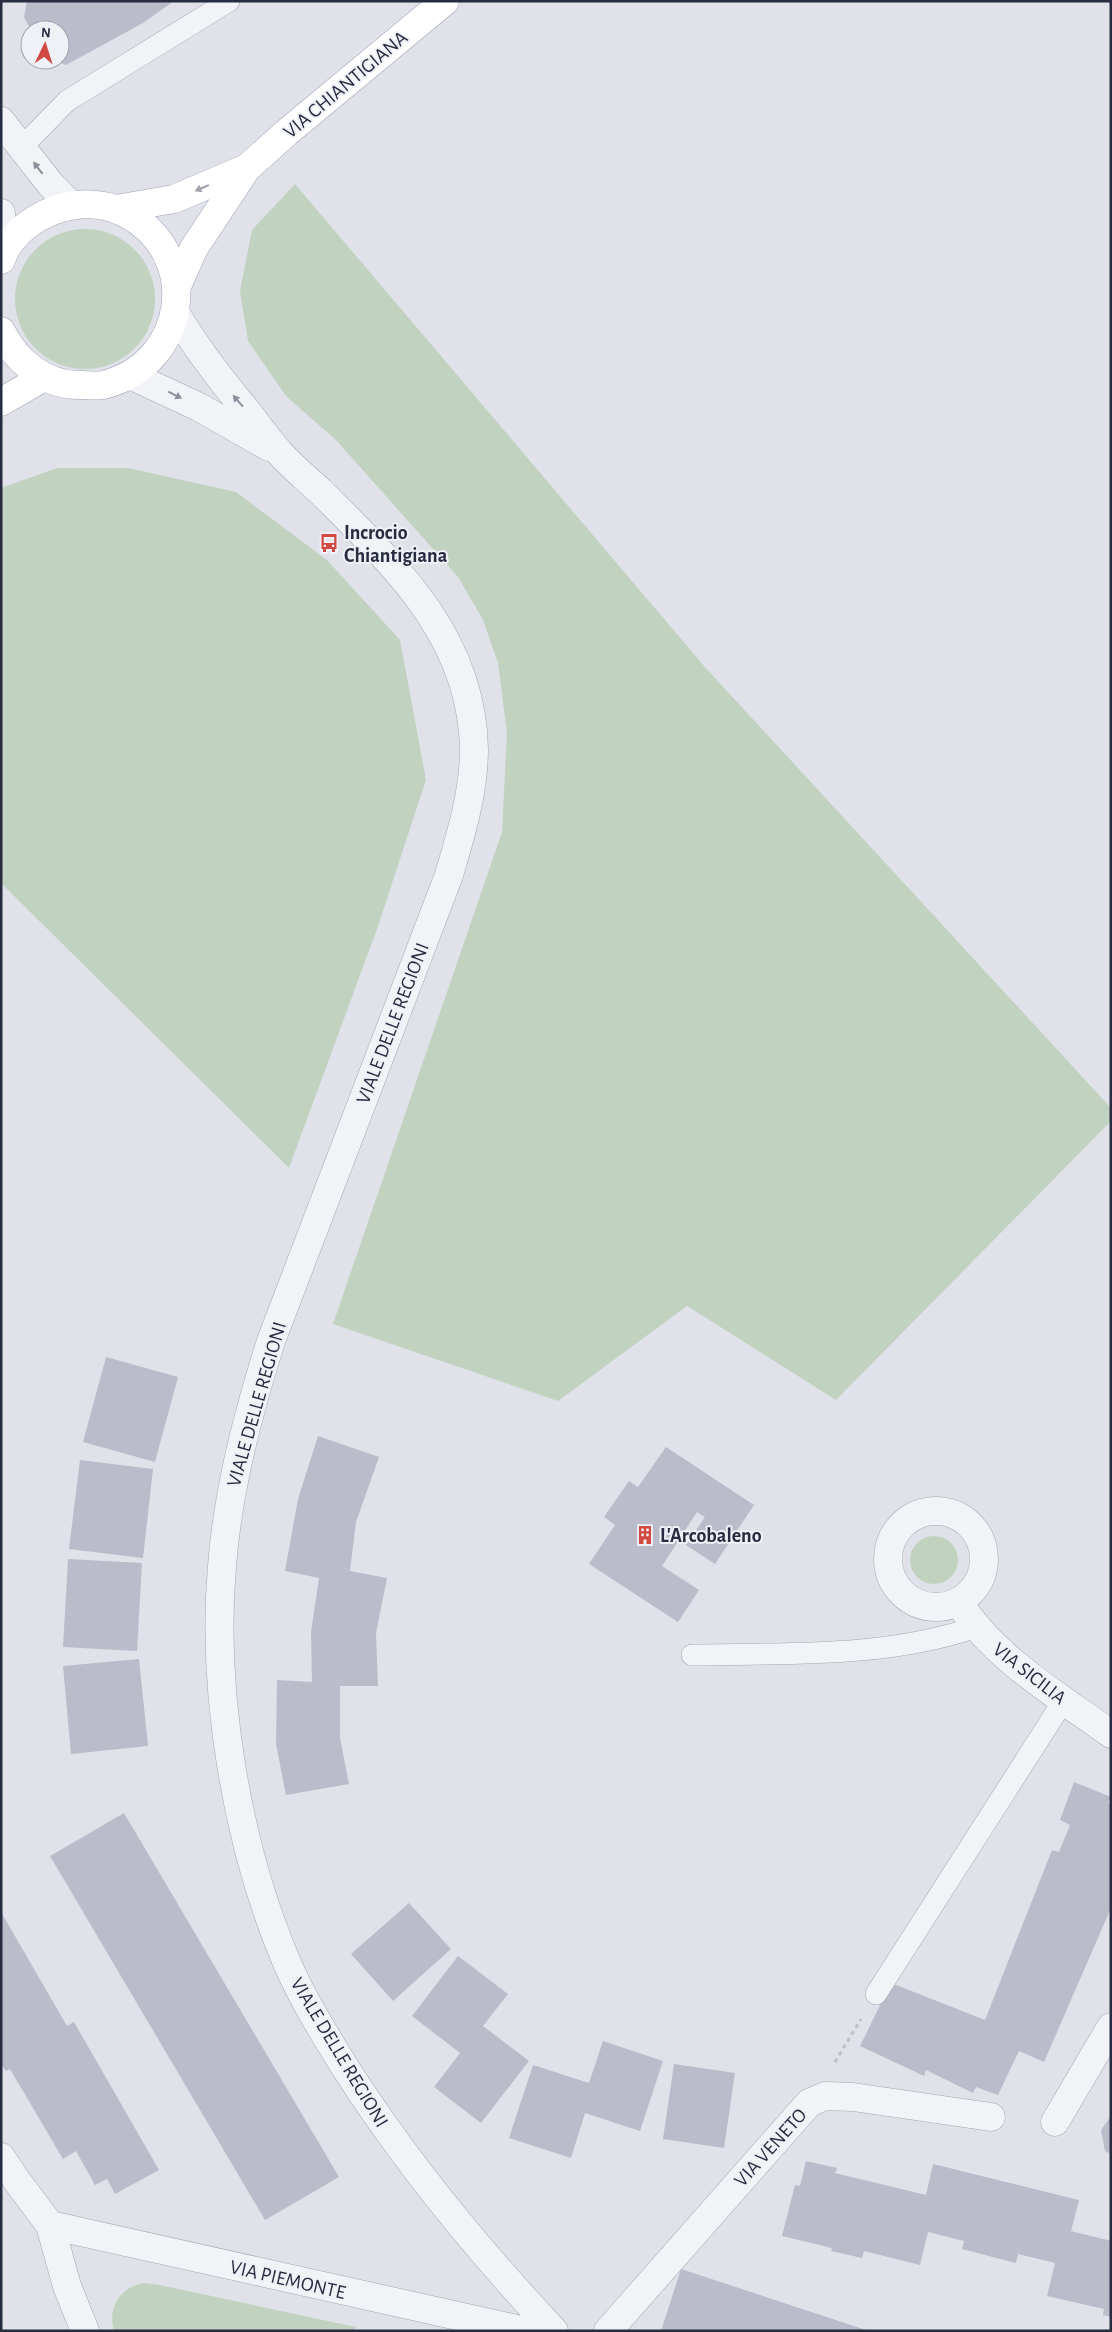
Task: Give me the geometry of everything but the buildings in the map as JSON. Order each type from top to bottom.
[{"type":"main road","name":"VIA CHIANTIGIANA","points":[[1,330],[8,345],[24,363],[44,377],[72,385],[102,385],[130,375],[151,359],[166,338],[175,312],[177,286],[194,248],[247,168],[286,133],[445,1]]},
{"type":"main road","name":"VIA CHIANTIGIANA","points":[[116,209],[174,199],[247,168]]},
{"type":"main road","name":"VIA CHIANTIGIANA","points":[[2,257],[20,231],[43,214],[70,204],[94,204],[116,209],[139,221],[158,239],[170,261],[177,286]]},
{"type":"main road","points":[[1,402],[44,377]]},
{"type":"street","points":[[1,121],[51,185],[70,204]]},
{"type":"street","points":[[1,213],[2,257]]},
{"type":"street","name":"VIALE DELLE REGIONI","points":[[175,312],[211,368],[279,452],[382,553],[413,589],[438,624],[451,648],[460,673],[470,718],[474,749],[467,811],[449,875],[271,1341],[241,1450],[232,1489],[222,1567],[221,1663],[230,1754],[246,1841],[264,1901],[288,1965],[329,2041],[378,2119],[425,2182],[488,2259],[554,2331]]},
{"type":"street","name":"VIALE DELLE REGIONI","points":[[130,375],[199,407],[279,452]]},
{"type":"street","name":"VIA SICILIA","points":[[959,1602],[976,1627],[997,1648],[1111,1734]]},
{"type":"street","points":[[1055,2122],[1111,2027]]},
{"type":"street","name":"VIA VENETO","points":[[608,2331],[809,2103],[825,2096],[853,2097],[991,2117]]},
{"type":"street","points":[[1,2157],[50,2225],[67,2286],[85,2331]]},
{"type":"street","name":"VIA PIEMONTE","points":[[50,2225],[525,2331]]},
{"type":"lane","points":[[22,147],[67,101],[229,1]]},
{"type":"lane","points":[[692,1655],[812,1652],[887,1646],[951,1635],[976,1627]]},
{"type":"lane","points":[[876,1994],[1064,1700]]},
{"type":"path","points":[[809,2103],[876,1994]]},
{"type":"green space","points":[[295,184],[704,666],[1111,1108],[1111,1121],[836,1400],[687,1306],[558,1401],[333,1324],[502,832],[507,733],[498,663],[483,620],[458,577],[336,440],[286,396],[248,341],[240,291],[252,230]]},
{"type":"green space","points":[[85,229],[112,235],[124,241],[134,250],[143,260],[149,272],[155,299],[149,326],[143,338],[134,348],[124,357],[112,363],[85,369],[58,363],[46,357],[36,348],[27,338],[21,326],[15,299],[21,272],[27,260],[36,250],[46,241],[58,235]]},
{"type":"green space","points":[[57,468],[128,468],[236,492],[327,560],[400,640],[426,780],[377,929],[289,1168],[1,883],[1,488]]},
{"type":"green space","points":[[934,1536],[943,1538],[951,1543],[956,1551],[958,1560],[956,1569],[951,1577],[943,1582],[934,1584],[925,1582],[917,1577],[912,1569],[910,1560],[912,1551],[917,1543],[925,1538]]},
{"type":"green space","points":[[144,2283],[356,2327],[353,2331],[114,2331],[112,2314],[117,2299],[128,2289]]},
{"type":"place","name":"Incrocio Chiantigiana","points":[[329,543]]},
{"type":"place","name":"L'Arcobaleno","points":[[645,1535]]}]
